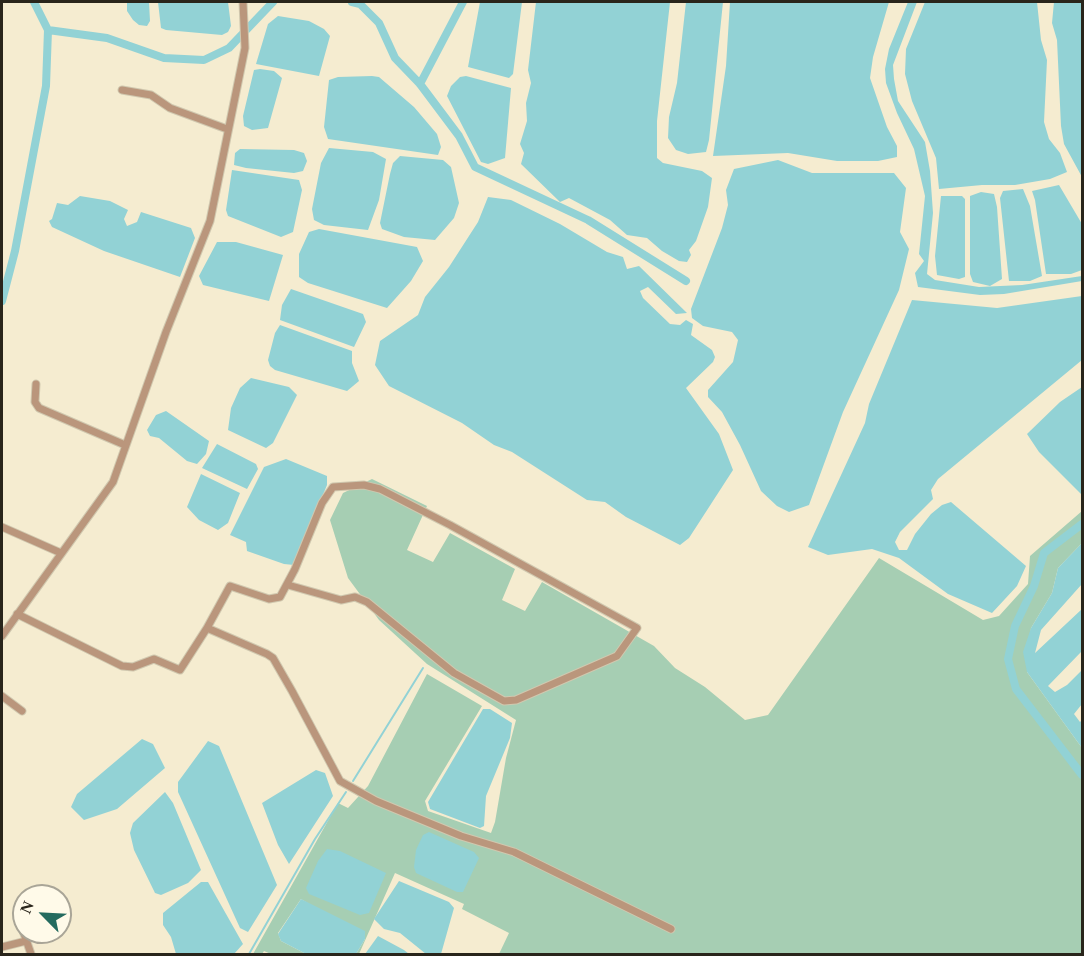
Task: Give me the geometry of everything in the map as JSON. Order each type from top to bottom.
[{"type":"street","points":[[2,636],[113,482],[170,321],[210,221],[245,48],[243,2]]},
{"type":"street","points":[[122,90],[151,95],[170,108],[227,129]]},
{"type":"street","points":[[36,384],[35,402],[39,408],[126,445]]},
{"type":"street","points":[[17,614],[122,666],[133,667],[154,659],[180,670],[230,586],[276,600],[288,585],[322,503],[333,487],[364,485],[380,489],[450,525],[637,628],[618,656],[516,700],[504,701],[454,673],[367,602],[355,597],[341,600],[288,585]]},
{"type":"street","points":[[2,527],[61,553]]},
{"type":"street","points":[[207,628],[273,658],[340,781],[376,801],[461,836],[514,852],[671,929]]},
{"type":"street","points":[[2,696],[22,711]]},
{"type":"green space","points":[[372,479],[427,506],[407,550],[433,562],[450,533],[515,569],[502,600],[525,611],[542,582],[654,646],[675,668],[705,687],[745,720],[768,715],[879,558],[983,620],[999,616],[1028,584],[1030,556],[1082,511],[1082,543],[1058,568],[1052,593],[1031,628],[1027,672],[1082,748],[1082,954],[499,954],[509,933],[462,909],[464,904],[395,873],[359,954],[356,954],[365,939],[301,899],[278,933],[281,941],[306,954],[271,954],[264,951],[262,954],[253,954],[338,803],[348,808],[368,786],[427,674],[482,706],[425,801],[428,811],[491,833],[495,822],[506,758],[516,720],[427,664],[379,620],[348,578],[330,520],[343,493]]},
{"type":"water","points":[[127,2],[149,2],[150,21],[147,26],[139,25],[133,20],[127,11]]},
{"type":"water","points":[[158,2],[228,2],[231,26],[228,32],[222,35],[166,30],[161,28]]},
{"type":"water","points":[[480,2],[522,2],[513,74],[509,78],[468,67]]},
{"type":"water","points":[[536,2],[670,2],[657,121],[657,158],[663,163],[702,171],[712,178],[708,207],[696,241],[689,250],[691,255],[687,262],[679,261],[662,251],[647,238],[627,235],[610,220],[569,198],[560,202],[521,164],[524,153],[520,144],[527,121],[526,103],[531,83],[528,70]]},
{"type":"water","points":[[686,2],[723,2],[709,140],[706,152],[688,154],[676,150],[668,138]]},
{"type":"water","points":[[730,2],[889,2],[873,57],[870,78],[887,127],[897,146],[897,157],[878,161],[837,161],[788,153],[713,156],[726,66]]},
{"type":"water","points":[[908,2],[917,2],[893,65],[898,101],[925,142],[930,171],[933,213],[927,274],[935,280],[979,287],[1022,285],[1082,276],[1082,281],[1004,294],[980,295],[918,287],[915,273],[924,261],[919,254],[925,196],[914,149],[886,83],[885,69],[889,49]]},
{"type":"water","points":[[925,2],[1037,2],[1041,40],[1047,60],[1044,122],[1049,139],[1060,153],[1067,172],[1050,179],[1015,185],[939,189],[936,158],[912,101],[905,74],[906,49]]},
{"type":"water","points":[[1054,2],[1082,2],[1082,177],[1064,144],[1061,126],[1057,40],[1052,23]]},
{"type":"water","points":[[278,16],[309,21],[324,29],[330,36],[319,76],[256,64],[268,24]]},
{"type":"water","points":[[254,70],[274,71],[282,78],[268,128],[252,130],[244,126],[243,116]]},
{"type":"water","points":[[466,76],[511,88],[505,158],[488,164],[481,162],[447,96],[451,86],[460,77]]},
{"type":"water","points":[[338,77],[379,77],[414,107],[437,134],[441,147],[438,155],[328,139],[324,127],[329,80]]},
{"type":"water","points":[[329,148],[373,152],[386,159],[379,200],[368,230],[324,225],[314,220],[312,209],[321,163]]},
{"type":"water","points":[[240,149],[294,150],[304,153],[307,161],[303,171],[294,173],[246,168],[234,165],[235,153]]},
{"type":"water","points":[[400,156],[443,160],[451,167],[459,203],[454,218],[435,240],[404,237],[382,229],[380,223],[390,174],[393,163]]},
{"type":"water","points":[[778,160],[812,173],[894,173],[906,188],[900,232],[909,249],[899,290],[843,412],[809,505],[789,512],[777,506],[761,491],[722,412],[708,397],[708,390],[733,362],[738,340],[732,332],[703,326],[692,318],[691,309],[722,228],[728,205],[726,190],[734,169]]},
{"type":"water","points":[[232,170],[299,180],[302,190],[293,232],[281,237],[228,216],[226,210]]},
{"type":"water","points":[[1059,185],[1082,224],[1082,270],[1071,274],[1046,274],[1032,191]]},
{"type":"water","points":[[1023,189],[1030,206],[1042,276],[1030,281],[1009,281],[1000,198],[1003,191]]},
{"type":"water","points":[[981,192],[994,194],[997,207],[1002,279],[990,286],[973,282],[970,274],[970,196]]},
{"type":"water","points":[[80,196],[110,201],[128,210],[124,219],[127,226],[137,222],[141,212],[191,228],[195,238],[180,277],[104,251],[52,227],[49,221],[52,219],[57,203],[68,205]]},
{"type":"water","points":[[941,196],[962,196],[965,199],[965,277],[959,279],[937,275],[935,256]]},
{"type":"water","points":[[488,197],[511,200],[560,224],[607,252],[623,257],[627,269],[639,266],[687,313],[676,314],[648,287],[640,291],[643,298],[670,324],[680,325],[686,320],[693,324],[691,335],[712,350],[715,357],[713,362],[686,388],[719,434],[733,470],[689,538],[680,545],[626,517],[605,502],[587,500],[512,452],[494,445],[462,423],[389,386],[375,365],[380,341],[418,315],[425,297],[449,267],[478,222]]},
{"type":"water","points":[[319,229],[417,247],[423,261],[411,281],[387,308],[308,283],[299,277],[299,254],[309,232]]},
{"type":"water","points":[[217,242],[236,242],[283,255],[269,301],[203,285],[199,276]]},
{"type":"water","points":[[291,289],[363,314],[366,322],[354,347],[280,320],[282,305]]},
{"type":"water","points":[[1082,296],[1082,360],[938,479],[931,490],[933,499],[900,532],[895,542],[899,550],[907,550],[915,534],[931,514],[942,505],[951,502],[1026,566],[1017,586],[992,613],[948,594],[899,558],[872,549],[828,555],[808,547],[865,423],[869,404],[912,300],[997,308]]},
{"type":"water","points":[[280,325],[352,351],[352,363],[359,381],[347,391],[275,370],[270,366],[268,360],[275,333]]},
{"type":"water","points":[[251,378],[289,387],[297,395],[273,443],[266,448],[228,430],[231,408],[240,388]]},
{"type":"water","points":[[1082,387],[1082,495],[1039,452],[1027,434],[1060,402]]},
{"type":"water","points":[[166,411],[209,441],[206,454],[197,464],[187,461],[159,438],[150,436],[147,430],[156,415]]},
{"type":"water","points":[[217,444],[256,464],[258,469],[247,489],[202,468]]},
{"type":"water","points":[[286,459],[327,476],[327,485],[294,565],[284,564],[247,551],[246,542],[230,535],[264,467]]},
{"type":"water","points":[[201,474],[240,493],[228,523],[218,530],[199,520],[187,507]]},
{"type":"water","points":[[1082,543],[1082,584],[1041,630],[1035,653],[1082,609],[1082,651],[1048,686],[1055,692],[1067,685],[1082,670],[1082,704],[1074,714],[1080,722],[1082,720],[1082,748],[1027,672],[1023,652],[1031,628],[1052,593],[1058,568]]},
{"type":"water","points":[[483,709],[490,709],[512,723],[510,738],[486,796],[484,826],[480,828],[430,809],[428,802]]},
{"type":"water","points":[[142,739],[153,744],[165,768],[117,809],[84,820],[71,807],[77,794]]},
{"type":"water","points":[[208,741],[219,746],[277,885],[248,932],[240,928],[178,792],[178,782]]},
{"type":"water","points":[[316,770],[325,773],[333,796],[289,864],[278,845],[262,803]]},
{"type":"water","points":[[165,792],[173,803],[201,870],[188,883],[161,895],[155,893],[134,850],[130,833],[133,823]]},
{"type":"water","points":[[429,832],[474,852],[479,858],[463,892],[457,892],[416,873],[414,867],[416,850],[423,835]]},
{"type":"water","points":[[327,849],[340,851],[386,873],[369,913],[360,915],[309,894],[306,888],[318,861]]},
{"type":"water","points":[[399,881],[449,902],[454,908],[441,954],[426,954],[400,933],[384,929],[374,919]]},
{"type":"water","points":[[201,882],[208,882],[243,944],[234,954],[176,954],[171,937],[163,925],[163,913]]},
{"type":"water","points":[[301,899],[365,931],[365,939],[356,954],[306,954],[281,941],[278,934]]},
{"type":"water","points":[[378,936],[404,950],[409,954],[365,954]]},
{"type":"waterway","points":[[2,301],[15,251],[46,86],[48,30],[34,2]]},
{"type":"waterway","points":[[48,30],[107,38],[164,58],[204,60],[229,48],[273,2]]},
{"type":"waterway","points":[[352,2],[360,4],[379,23],[395,58],[420,84],[459,136],[475,167],[588,220],[686,281]]},
{"type":"waterway","points":[[420,84],[463,2]]},
{"type":"waterway","points":[[1082,524],[1044,553],[1034,586],[1015,626],[1008,659],[1016,689],[1082,775]]},
{"type":"waterway","points":[[353,781],[423,668]]},
{"type":"waterway","points":[[249,954],[315,839],[346,792]]}]
